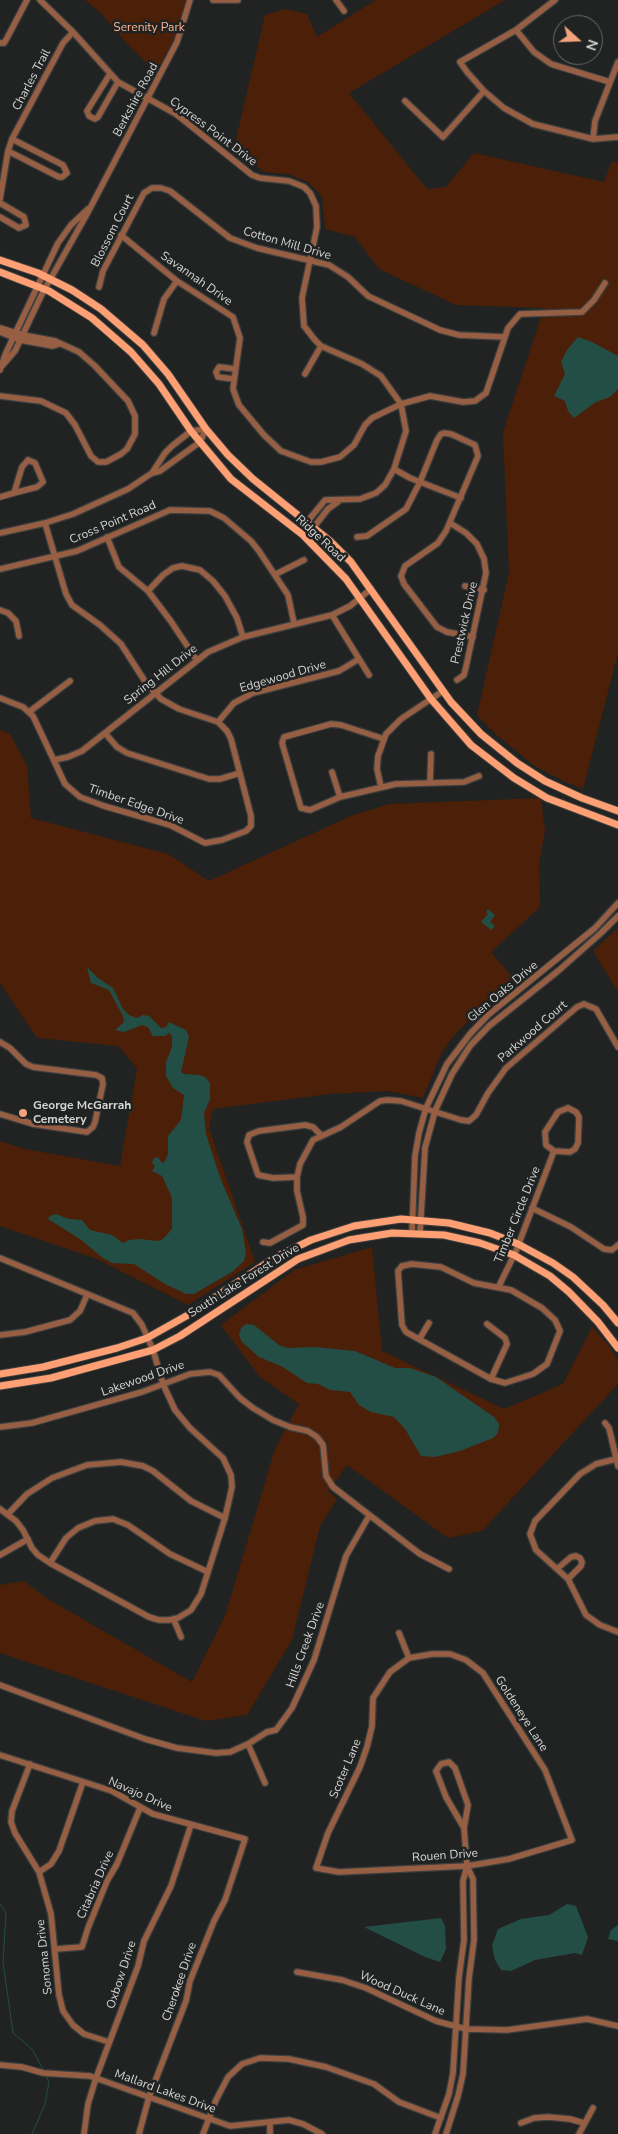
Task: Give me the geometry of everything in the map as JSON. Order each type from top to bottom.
[{"type":"main road","name":"Ridge Road","points":[[0,260],[51,279],[95,305],[135,337],[168,374],[206,429],[243,470],[314,527],[345,556],[371,589],[443,691],[472,726],[517,763],[563,790],[618,811]]},
{"type":"main road","name":"Ridge Road","points":[[0,272],[37,286],[92,318],[131,352],[159,384],[191,432],[231,479],[303,536],[346,578],[431,699],[471,745],[514,778],[547,798],[618,825]]},
{"type":"main road","points":[[587,814],[592,802]]},
{"type":"main road","name":"South Lake Forest Drive","points":[[0,1374],[43,1367],[147,1338],[188,1315],[276,1257],[311,1240],[354,1226],[401,1219],[449,1223],[480,1230],[518,1244],[553,1263],[573,1277],[603,1304],[618,1323]]},
{"type":"main road","name":"South Lake Forest Drive","points":[[0,1386],[51,1378],[153,1350],[174,1339],[284,1267],[311,1253],[358,1238],[378,1234],[416,1233],[444,1235],[480,1243],[514,1255],[550,1276],[569,1292],[598,1322],[618,1348]]},
{"type":"street","points":[[0,43],[4,43],[6,40],[27,0]]},
{"type":"street","name":"Cypress Point Drive","points":[[40,0],[73,32],[118,82],[176,114],[252,175],[260,178],[296,182],[310,193],[318,215],[302,298],[304,326],[322,346],[362,364],[381,376],[401,404],[405,425],[405,438],[388,481],[376,493],[360,499],[326,500],[307,522],[303,536]]},
{"type":"street","name":"Berkshire Road","points":[[1,368],[15,351],[45,290],[177,42],[190,0]]},
{"type":"street","points":[[213,0],[237,0]]},
{"type":"street","points":[[336,0],[344,12]]},
{"type":"street","points":[[555,0],[516,30],[460,62],[484,90],[504,108],[533,124],[593,139],[618,137]]},
{"type":"street","points":[[516,30],[534,52],[551,64],[610,82]]},
{"type":"street","name":"Charles Trail","points":[[0,201],[12,139],[63,43],[73,32]]},
{"type":"street","points":[[593,139],[595,121],[618,62]]},
{"type":"street","points":[[110,74],[87,111],[89,116],[95,119],[98,117],[118,82]]},
{"type":"street","points":[[405,101],[443,137],[484,90]]},
{"type":"street","points":[[8,152],[59,177],[67,173],[63,165],[12,139]]},
{"type":"street","name":"Cotton Mill Drive","points":[[152,188],[170,191],[230,238],[257,248],[310,260],[338,270],[368,296],[440,330],[459,335],[505,337]]},
{"type":"street","name":"Blossom Court","points":[[100,287],[103,271],[121,234],[144,193],[152,188]]},
{"type":"street","points":[[0,201],[24,217],[26,225],[20,228],[0,217]]},
{"type":"street","name":"Berkshire Road","points":[[1,368],[14,335],[58,244],[71,226],[91,206]]},
{"type":"street","name":"Savannah Drive","points":[[121,234],[177,281],[232,317],[239,330],[240,338],[234,369],[233,389],[239,405],[264,435],[281,451],[311,462],[321,462],[340,457],[354,445],[365,425],[372,418],[401,404],[430,396],[463,402],[475,401],[486,393],[508,328],[520,314],[582,312],[594,300],[605,282]]},
{"type":"street","points":[[154,333],[164,299],[177,281]]},
{"type":"street","points":[[0,328],[22,338],[53,346],[59,344],[71,348],[95,366],[113,383],[133,409],[136,424],[131,442],[121,454],[106,462],[98,462],[91,456],[75,425],[66,413],[41,401],[0,396]]},
{"type":"street","points":[[0,332],[14,335]]},
{"type":"street","points":[[305,374],[322,346]]},
{"type":"street","points":[[234,369],[219,367],[216,372],[218,377],[234,378]]},
{"type":"street","points":[[152,473],[165,453],[191,432],[206,429]]},
{"type":"street","points":[[0,534],[45,523],[101,502],[128,489],[152,473],[160,471],[200,442],[206,429]]},
{"type":"street","points":[[357,537],[367,536],[400,514],[410,503],[437,440],[444,433],[472,443],[478,452],[450,523],[438,543],[410,562],[403,570],[402,581],[433,624],[448,632],[472,637]]},
{"type":"street","points":[[0,497],[14,493],[37,486],[43,482],[35,464],[30,460],[25,462],[14,493]]},
{"type":"street","points":[[394,469],[420,482],[461,498]]},
{"type":"street","points":[[303,536],[338,501]]},
{"type":"street","name":"Cross Point Road","points":[[0,569],[77,551],[170,510],[210,511],[224,518],[251,541],[276,574],[288,595],[294,623]]},
{"type":"street","points":[[45,523],[66,594],[72,605],[100,625],[121,644],[154,693],[172,706],[218,722],[229,735],[240,773],[220,779],[209,779],[127,753],[117,746],[105,733]]},
{"type":"street","name":"Prestwick Drive","points":[[450,523],[466,533],[480,548],[486,568],[484,590],[464,675],[457,680]]},
{"type":"street","points":[[107,537],[119,567],[148,591],[196,659]]},
{"type":"street","points":[[276,574],[304,560]]},
{"type":"street","points":[[148,591],[163,575],[174,568],[188,567],[200,570],[213,581],[225,596],[243,637]]},
{"type":"street","points":[[465,586],[484,590]]},
{"type":"street","name":"Spring Hill Drive","points":[[54,760],[75,754],[105,733],[196,659],[219,646],[243,637],[294,623],[332,615],[350,606],[371,589]]},
{"type":"street","points":[[0,610],[8,613],[16,621],[19,636]]},
{"type":"street","points":[[332,615],[369,675]]},
{"type":"street","name":"Edgewood Drive","points":[[218,722],[234,703],[253,694],[339,671],[359,659]]},
{"type":"street","points":[[0,698],[29,712],[70,681]]},
{"type":"street","points":[[381,787],[377,762],[384,739],[401,719],[443,691]]},
{"type":"street","name":"Timber Edge Drive","points":[[29,712],[37,722],[65,784],[80,796],[104,806],[170,825],[199,841],[216,842],[246,830],[251,826],[251,816],[240,773]]},
{"type":"street","points":[[384,739],[331,724],[284,737],[282,741],[283,746],[300,807],[304,810],[310,810],[340,798],[403,783],[464,782],[479,776]]},
{"type":"street","points":[[430,783],[432,754]]},
{"type":"street","points":[[332,772],[340,798]]},
{"type":"street","name":"Glen Oaks Drive","points":[[416,1233],[413,1220],[416,1152],[426,1108],[447,1064],[477,1025],[591,932],[618,903]]},
{"type":"street","name":"Glen Oaks Drive","points":[[416,1233],[421,1220],[425,1148],[435,1111],[452,1074],[476,1038],[491,1023],[558,971],[618,916]]},
{"type":"street","points":[[591,932],[596,937]]},
{"type":"street","name":"Parkwood Court","points":[[263,1242],[270,1242],[303,1225],[303,1216],[297,1191],[297,1177],[309,1146],[321,1135],[341,1127],[372,1106],[387,1100],[401,1101],[460,1120],[473,1119],[488,1093],[506,1068],[581,1005],[588,1004],[596,1009],[618,1046]]},
{"type":"street","points":[[0,1042],[10,1048],[26,1064],[33,1067],[96,1075],[102,1078],[104,1084],[95,1122],[93,1127],[87,1132],[33,1124],[0,1114]]},
{"type":"street","points":[[566,1108],[573,1109],[578,1114],[580,1123],[577,1146],[570,1152],[554,1151],[545,1141],[546,1128],[558,1112],[566,1108]]},
{"type":"street","points":[[297,1177],[273,1178],[258,1175],[247,1142],[249,1135],[259,1131],[304,1125],[313,1127],[321,1135]]},
{"type":"street","name":"Timber Circle Drive","points":[[499,1286],[514,1255],[554,1151]]},
{"type":"street","points":[[532,1208],[571,1227],[604,1249],[612,1250],[618,1245]]},
{"type":"street","points":[[0,1258],[133,1313],[142,1325],[153,1350],[163,1384],[180,1416],[233,1468],[232,1487],[225,1518],[197,1602],[191,1610],[174,1620],[159,1620],[149,1617],[50,1563],[38,1555],[20,1525],[0,1509]]},
{"type":"street","points":[[412,1264],[434,1265],[449,1270],[474,1283],[499,1286],[519,1293],[542,1308],[555,1320],[560,1331],[550,1358],[542,1369],[512,1382],[505,1383],[491,1379],[420,1338],[406,1332],[403,1327],[398,1282],[398,1271],[402,1266],[412,1264]]},
{"type":"street","points":[[0,1335],[25,1332],[70,1320],[80,1311],[87,1295]]},
{"type":"street","points":[[420,1338],[429,1323]]},
{"type":"street","points":[[487,1324],[505,1338],[507,1344],[491,1379]]},
{"type":"street","name":"Lakewood Drive","points":[[0,1427],[32,1424],[133,1395],[202,1371],[215,1373],[253,1408],[273,1420],[312,1433],[323,1445],[327,1480],[339,1492],[426,1557],[449,1569]]},
{"type":"street","points":[[605,1423],[609,1428],[618,1466]]},
{"type":"street","points":[[616,1458],[596,1464],[580,1474],[535,1521],[530,1537],[536,1550],[568,1579],[586,1615],[600,1625],[618,1632]]},
{"type":"street","points":[[8,1514],[27,1494],[52,1478],[87,1465],[121,1462],[143,1466],[191,1501],[225,1518]]},
{"type":"street","name":"Hills Creek Drive","points":[[0,1685],[145,1739],[177,1748],[216,1753],[230,1752],[248,1744],[268,1732],[276,1730],[286,1718],[299,1693],[327,1622],[346,1556],[369,1516]]},
{"type":"street","points":[[50,1563],[66,1538],[78,1528],[95,1521],[113,1519],[128,1525],[170,1554],[208,1572]]},
{"type":"street","points":[[0,1555],[28,1539]]},
{"type":"street","points":[[558,1568],[571,1557],[576,1556],[580,1558],[582,1562],[580,1566],[568,1579]]},
{"type":"street","points":[[174,1620],[181,1637]]},
{"type":"street","points":[[398,1633],[409,1658]]},
{"type":"street","name":"Goldeneye Lane","points":[[409,1658],[432,1654],[450,1654],[466,1660],[483,1673],[545,1770],[572,1840]]},
{"type":"street","name":"Scoter Lane","points":[[316,1868],[328,1833],[360,1767],[367,1747],[372,1726],[373,1698],[390,1672],[409,1658]]},
{"type":"street","points":[[248,1744],[265,1783]]},
{"type":"street","name":"Navajo Drive","points":[[0,1755],[112,1792],[153,1814],[245,1839]]},
{"type":"street","points":[[436,2134],[453,2073],[464,1940],[463,1881],[467,1866],[464,1828],[468,1805],[456,1768],[449,1762],[441,1764],[436,1771],[446,1797],[464,1828]]},
{"type":"street","name":"Sonoma Drive","points":[[30,1764],[12,1811],[11,1822],[39,1872],[51,1914],[59,1994],[63,2011],[73,2025],[84,2034],[109,2042]]},
{"type":"street","points":[[39,1872],[51,1864],[59,1851],[83,1782]]},
{"type":"street","name":"Citabria Drive","points":[[56,1949],[82,1948],[107,1880],[117,1864],[140,1808]]},
{"type":"street","name":"Oxbow Drive","points":[[84,2134],[88,2104],[96,2078],[138,1966],[144,1940],[171,1886],[191,1825]]},
{"type":"street","name":"Cherokee Drive","points":[[140,2134],[149,2097],[186,2001],[190,1981],[204,1942],[225,1900],[245,1839]]},
{"type":"street","name":"Rouen Drive","points":[[316,1868],[339,1872],[467,1866],[509,1859],[572,1840]]},
{"type":"street","points":[[446,2134],[461,2084],[474,1940],[473,1879],[467,1866]]},
{"type":"street","name":"Wood Duck Lane","points":[[297,1972],[342,1980],[366,1988],[436,2021],[466,2029],[507,2030],[587,2019],[618,2026]]},
{"type":"street","points":[[204,2134],[228,2077],[242,2064],[260,2058],[289,2059],[326,2067],[374,2084],[399,2102],[441,2118]]},
{"type":"street","name":"Mallard Lakes Drive","points":[[0,2065],[22,2067],[43,2073],[96,2078],[230,2126],[289,2120],[303,2124],[322,2134]]},
{"type":"street","points":[[579,2134],[593,2108]]},
{"type":"street","points":[[521,2123],[534,2118],[554,2117],[584,2123]]},
{"type":"street","points":[[270,2122],[270,2134]]},
{"type":"green space","name":"Serenity Park","points":[[85,0],[186,0],[174,39],[156,72],[130,47],[100,12]]},
{"type":"green space","points":[[376,0],[505,0],[349,93],[427,189],[446,187],[474,153],[604,182],[612,161],[618,162],[618,653],[583,789],[533,765],[498,736],[477,715],[509,573],[503,432],[544,308],[456,305],[379,269],[355,237],[325,229],[322,196],[308,182],[288,174],[264,172],[234,148],[265,15],[285,9],[307,14],[317,37]]},
{"type":"green space","points":[[0,730],[10,734],[27,766],[31,818],[168,854],[209,881],[351,816],[389,804],[541,798],[545,831],[539,863],[540,907],[491,952],[513,978],[455,1034],[441,1054],[423,1098],[388,1091],[329,1094],[213,1109],[209,1128],[255,1262],[188,1305],[97,1259],[0,1226],[0,1141],[25,1149],[120,1166],[137,1068],[118,1046],[37,1038],[0,983]]},
{"type":"green space","points":[[618,928],[618,992],[593,951]]},
{"type":"green space","points":[[372,1247],[382,1351],[504,1409],[563,1384],[592,1327],[610,1347],[618,1361],[618,1384],[482,1531],[448,1538],[347,1465],[328,1491],[337,1499],[320,1526],[292,1640],[247,1715],[206,1721],[0,1653],[0,1585],[24,1581],[46,1598],[192,1682],[225,1616],[275,1449],[299,1404],[260,1377],[221,1325],[294,1270]]},
{"type":"shaded area","points":[[578,337],[618,356],[618,389],[610,397],[596,402],[574,418],[568,411],[565,401],[554,396],[565,374],[561,362],[567,350]]},
{"type":"shaded area","points":[[488,909],[495,915],[490,922],[495,926],[491,930],[481,922],[488,914],[486,912]]},
{"type":"shaded area","points":[[87,967],[98,978],[113,988],[123,1009],[129,1015],[137,1018],[143,1015],[149,1016],[161,1028],[166,1027],[169,1022],[186,1030],[189,1037],[181,1072],[205,1077],[210,1083],[210,1099],[204,1113],[206,1134],[221,1180],[242,1229],[246,1253],[244,1261],[232,1272],[194,1294],[186,1294],[165,1284],[134,1264],[112,1263],[80,1239],[48,1219],[56,1214],[69,1219],[82,1220],[90,1230],[112,1235],[123,1243],[129,1240],[140,1239],[158,1241],[163,1239],[172,1229],[172,1198],[162,1176],[152,1171],[155,1166],[152,1163],[154,1158],[158,1157],[164,1163],[168,1154],[168,1136],[181,1120],[184,1095],[173,1088],[166,1076],[166,1062],[172,1047],[172,1036],[169,1033],[165,1036],[153,1036],[148,1027],[142,1025],[124,1032],[115,1030],[124,1022],[123,1016],[109,990],[91,983]]},
{"type":"shaded area","points":[[246,1324],[254,1325],[279,1345],[287,1348],[315,1347],[355,1351],[395,1368],[410,1368],[436,1377],[494,1417],[499,1424],[498,1433],[493,1438],[460,1451],[435,1457],[421,1456],[405,1429],[394,1417],[371,1412],[359,1405],[350,1392],[330,1390],[318,1384],[307,1383],[283,1367],[259,1357],[242,1342],[239,1335],[241,1328]]},
{"type":"shaded area","points":[[567,1904],[576,1906],[588,1937],[582,1955],[575,1953],[535,1960],[511,1971],[501,1970],[495,1960],[492,1946],[498,1929],[521,1919],[549,1915]]},
{"type":"shaded area","points":[[441,1918],[445,1926],[446,1949],[440,1962],[425,1957],[364,1927]]},
{"type":"shaded area","points":[[618,1925],[618,1941],[608,1939],[611,1930]]},
{"type":"waterway","points":[[0,1904],[6,1913],[3,1962],[13,2033],[32,2049],[44,2071]]},
{"type":"waterway","points":[[32,2134],[45,2104],[49,2082],[46,2075]]},
{"type":"place","name":"George McGarrah Cemetery","points":[[23,1113]]}]
